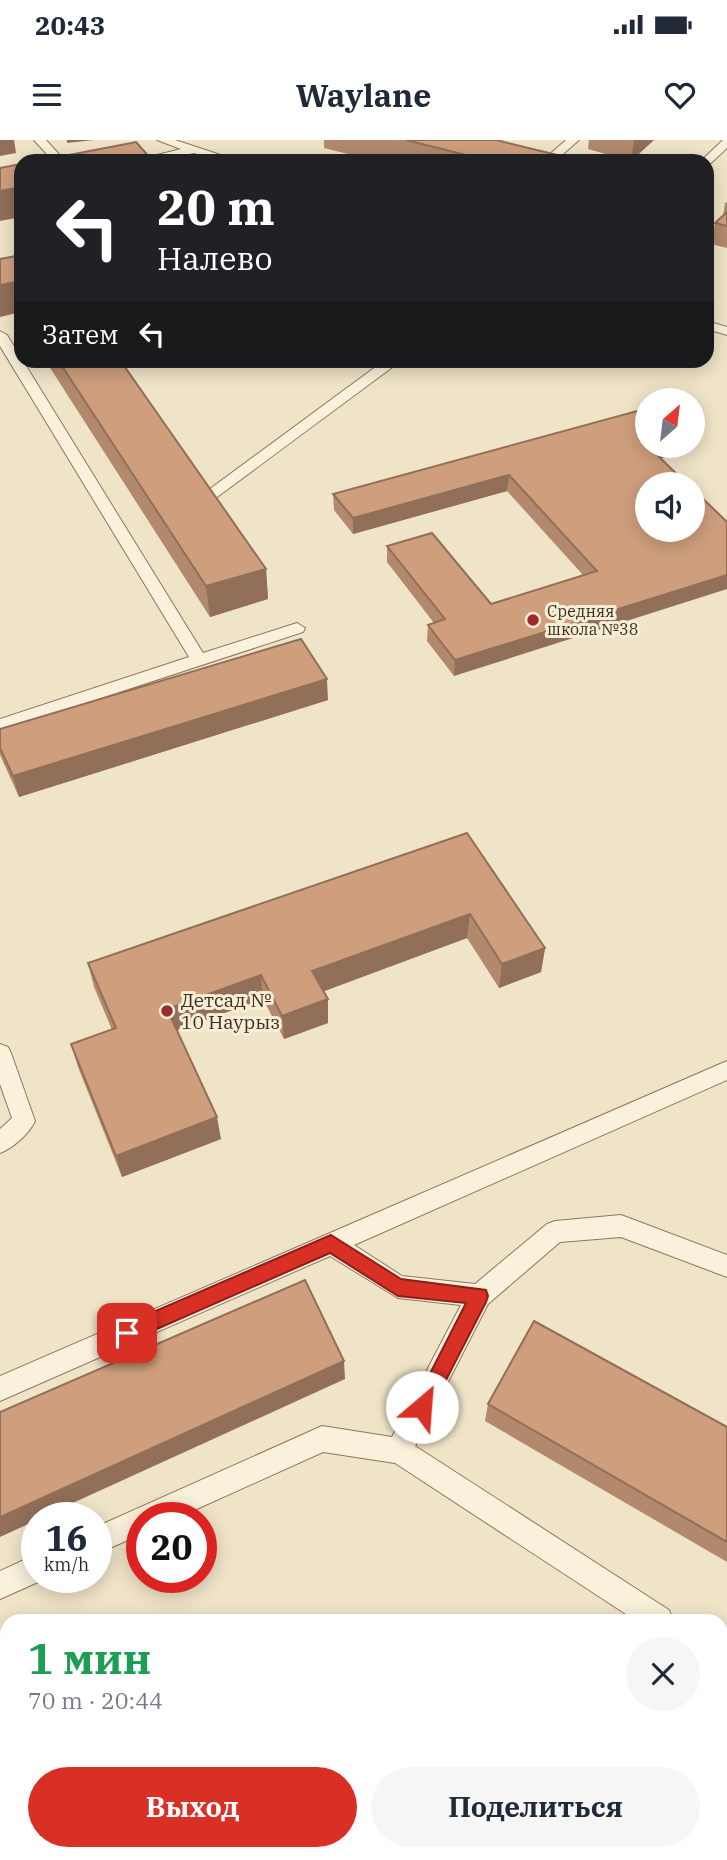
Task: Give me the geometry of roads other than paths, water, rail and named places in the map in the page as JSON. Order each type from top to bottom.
[{"type":"lane","points":[[40,140],[53,154]]},
{"type":"lane","points":[[163,140],[209,154]]},
{"type":"lane","points":[[556,154],[573,140]]},
{"type":"lane","points":[[714,154],[727,142]]},
{"type":"lane","points":[[175,154],[195,150]]},
{"type":"lane","points":[[4,334],[14,351]]},
{"type":"lane","points":[[24,368],[199,660]]},
{"type":"lane","points":[[208,497],[383,368]]},
{"type":"lane","points":[[0,725],[297,628]]},
{"type":"lane","points":[[0,1052],[24,1121],[0,1143]]},
{"type":"lane","points":[[0,1389],[727,1070]]},
{"type":"lane","points":[[399,1451],[479,1296],[555,1232],[621,1226],[727,1266]]},
{"type":"lane","points":[[331,1243],[398,1287],[479,1296]]},
{"type":"lane","points":[[182,1502],[322,1439],[399,1451],[641,1614]]},
{"type":"lane","points":[[0,1585],[21,1575]]},
{"type":"place","name":"Средняя школа №38","points":[[533,620]]},
{"type":"place","name":"Детсад № 10 Наурыз","points":[[167,1011]]}]
